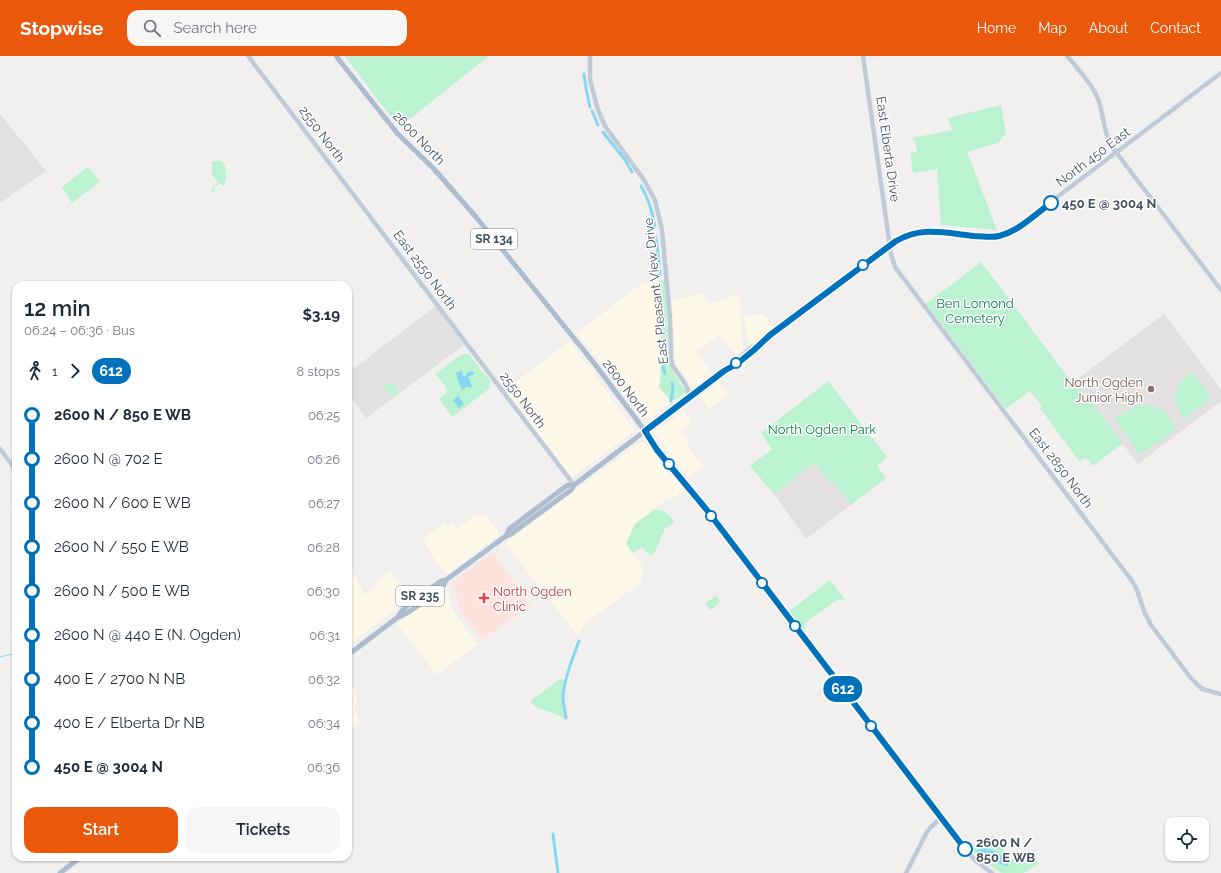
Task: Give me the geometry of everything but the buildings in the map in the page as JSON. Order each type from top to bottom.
[{"type":"main road","name":"2600 North","points":[[336,56],[399,135],[434,170],[476,216],[594,363],[645,431]]},
{"type":"main road","name":"SR 235","points":[[352,652],[398,617],[400,612],[441,581],[446,580],[572,490],[574,485],[645,431]]},
{"type":"main road","name":"SR 235","points":[[506,536],[509,530],[548,499],[568,485],[574,485]]},
{"type":"main road","points":[[60,873],[76,861]]},
{"type":"street","name":"2550 North","points":[[248,56],[378,225]]},
{"type":"street","name":"East Pleasant View Drive","points":[[590,56],[590,80],[595,101],[605,126],[644,180],[655,200],[660,215],[670,318],[671,358],[674,369],[686,385],[690,397]]},
{"type":"street","name":"East Elberta Drive","points":[[863,56],[890,245]]},
{"type":"street","points":[[1068,56],[1098,99],[1107,138],[1116,153],[1221,290]]},
{"type":"street","name":"North 450 East","points":[[645,431],[729,367],[752,347],[758,346],[770,335],[890,245],[903,237],[928,231],[993,237],[1011,232],[1221,73]]},
{"type":"street","name":"East 2550 North","points":[[378,225],[455,328]]},
{"type":"street","name":"East 2850 North","points":[[890,245],[894,267],[1132,581],[1137,590],[1144,611],[1157,635],[1196,684],[1205,690],[1221,694]]},
{"type":"street","name":"2550 North","points":[[455,328],[574,485]]},
{"type":"street","points":[[686,385],[695,393]]},
{"type":"street","name":"2600 North","points":[[645,431],[657,450],[706,509],[941,818],[970,854],[992,873]]},
{"type":"street","points":[[0,449],[12,465]]},
{"type":"street","points":[[906,873],[927,832],[941,818]]},
{"type":"shaded area","points":[[0,114],[46,171],[0,203]]},
{"type":"shaded area","points":[[659,281],[662,316],[660,385],[658,386],[671,402],[648,419],[644,417],[577,333],[634,289],[643,284]]},
{"type":"shaded area","points":[[701,293],[710,304],[739,294],[743,350],[736,355],[719,335],[696,352],[712,373],[694,387],[691,386],[676,364],[671,301]]},
{"type":"shaded area","points":[[436,306],[464,345],[366,418],[352,399],[352,370]]},
{"type":"shaded area","points":[[763,314],[774,327],[750,343],[748,341],[744,316]]},
{"type":"shaded area","name":"North Ogden Junior High","points":[[1164,314],[1221,390],[1221,401],[1138,464],[1075,381]]},
{"type":"shaded area","points":[[570,341],[635,431],[572,477],[505,390]]},
{"type":"shaded area","points":[[719,382],[728,395],[709,409],[700,396]]},
{"type":"shaded area","points":[[683,411],[692,422],[681,431],[689,441],[686,444],[703,467],[688,476],[654,433]]},
{"type":"shaded area","points":[[640,442],[644,442],[647,445],[684,491],[675,497],[665,500],[634,525],[626,544],[643,568],[641,583],[586,622],[578,636],[505,543]]},
{"type":"shaded area","points":[[815,463],[831,484],[834,482],[851,505],[806,539],[774,494]]},
{"type":"shaded area","points":[[477,514],[482,516],[486,515],[500,534],[447,575],[435,560],[423,539],[444,523],[447,527],[453,523],[457,529]]},
{"type":"shaded area","points":[[492,553],[531,605],[482,640],[460,611],[456,592],[451,583]]},
{"type":"shaded area","points":[[352,571],[365,595],[376,586],[374,583],[390,571],[411,598],[352,642]]},
{"type":"shaded area","points":[[441,591],[448,592],[453,611],[478,644],[437,675],[397,624]]},
{"type":"shaded area","points":[[352,686],[356,697],[355,713],[360,722],[352,728]]},
{"type":"green space","points":[[345,56],[489,56],[400,127]]},
{"type":"green space","points":[[1001,105],[1006,133],[998,143],[967,152],[997,230],[941,225],[937,169],[913,173],[910,153],[917,152],[915,140],[912,140],[912,138],[953,130],[948,118]]},
{"type":"green space","points":[[212,161],[220,161],[224,164],[226,170],[226,181],[223,186],[220,183],[214,188],[216,191],[211,192],[213,186],[215,186],[218,182],[212,175]]},
{"type":"green space","points":[[88,168],[100,182],[72,203],[62,187]]},
{"type":"green space","name":"Ben Lomond Cemetery","points":[[981,262],[1067,376],[1075,381],[1123,443],[1093,466],[1086,457],[1079,461],[1040,408],[1042,406],[1030,391],[1006,409],[926,304]]},
{"type":"green space","points":[[665,280],[668,358],[674,374],[686,392],[671,402],[658,385],[660,385],[662,316],[659,281]]},
{"type":"green space","points":[[462,354],[469,354],[490,381],[489,389],[452,417],[439,399],[447,392],[447,388],[435,374]]},
{"type":"green space","points":[[1191,371],[1210,395],[1210,399],[1184,419],[1174,400],[1179,384]]},
{"type":"green space","name":"North Ogden Park","points":[[828,381],[887,457],[877,466],[886,478],[851,505],[834,482],[831,484],[815,463],[774,494],[750,466],[772,449],[761,433]]},
{"type":"green space","points":[[383,384],[392,384],[398,392],[392,397]]},
{"type":"green space","points":[[1152,405],[1165,411],[1176,430],[1143,453],[1139,453],[1115,419],[1136,406]]},
{"type":"green space","points":[[655,509],[664,511],[674,520],[673,524],[663,529],[665,531],[655,552],[652,555],[650,555],[642,547],[633,553],[626,544],[635,524]]},
{"type":"green space","points":[[830,580],[846,601],[838,599],[805,623],[804,632],[788,612]]},
{"type":"green space","points":[[717,595],[720,602],[712,609],[709,609],[705,603]]},
{"type":"green space","points":[[560,679],[565,679],[561,693],[564,719],[533,705],[530,701]]},
{"type":"green space","points":[[994,836],[1011,860],[1029,850],[1039,864],[1023,873],[1001,873],[981,859],[971,849]]},
{"type":"water","points":[[462,371],[463,376],[466,376],[466,373],[472,371],[474,373],[473,375],[468,376],[472,386],[470,388],[468,386],[462,390],[456,372]]},
{"type":"water","points":[[458,396],[464,404],[459,408],[453,400]]},
{"type":"water","points":[[983,848],[998,853],[1009,865],[1006,866],[979,855],[976,851]]},
{"type":"waterway","points":[[584,74],[590,107]]},
{"type":"waterway","points":[[592,111],[598,125]]},
{"type":"waterway","points":[[603,132],[625,160],[632,172]]},
{"type":"waterway","points":[[641,186],[650,206],[655,227]]},
{"type":"waterway","points":[[656,237],[659,265]]},
{"type":"waterway","points":[[664,366],[663,368],[665,373]]},
{"type":"waterway","points":[[671,401],[673,387],[672,383]]},
{"type":"waterway","points":[[566,718],[563,699],[565,682],[579,641]]},
{"type":"waterway","points":[[0,657],[12,654]]},
{"type":"waterway","points":[[553,834],[558,873]]},
{"type":"bus line","name":"612","points":[[965,849],[706,509],[649,440],[645,431],[729,367],[738,363],[770,335],[875,255],[903,237],[928,231],[986,237],[998,236],[1015,230],[1051,203]]},
{"type":"place","name":"450 E @ 3004 N","points":[[1051,203]]},
{"type":"place","name":"North Ogden Junior High","points":[[1151,389]]},
{"type":"place","name":"North Ogden Clinic","points":[[484,598]]},
{"type":"place","name":"2600 N / 850 E WB","points":[[965,849]]}]
